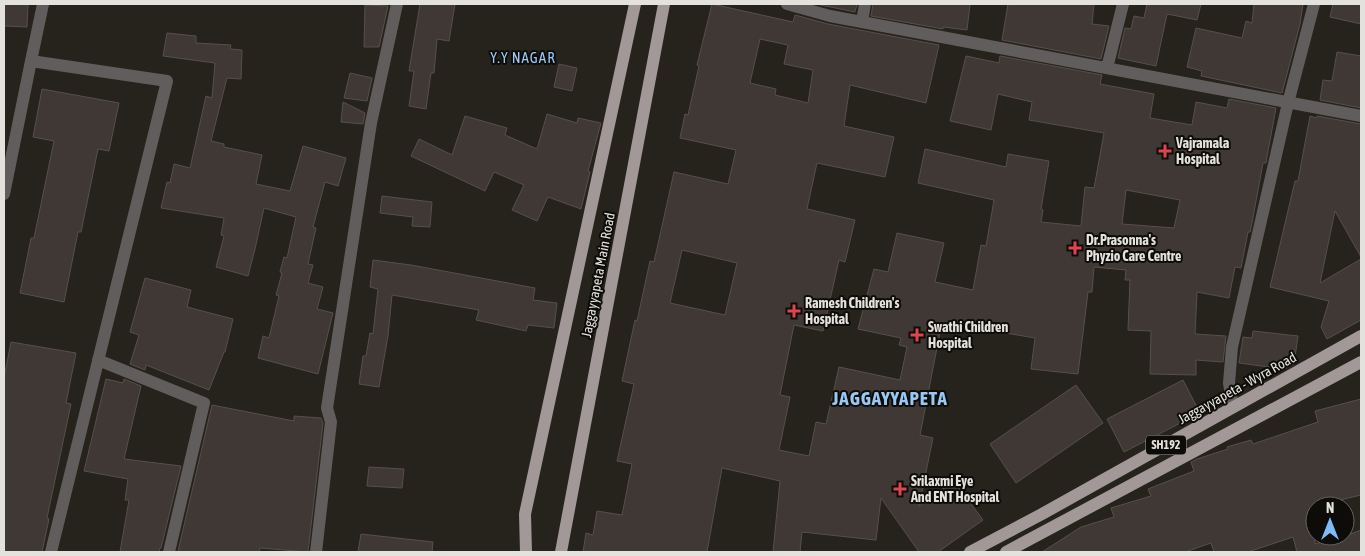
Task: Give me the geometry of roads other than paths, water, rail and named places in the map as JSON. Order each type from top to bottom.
[{"type":"main road","points":[[526,552],[525,514],[635,4]]},
{"type":"main road","name":"Jaggayyapeta Main Road","points":[[561,552],[664,4]]},
{"type":"main road","name":"Jaggayyapeta - Wyra Road","points":[[970,552],[1042,514],[1361,336]]},
{"type":"main road","name":"SH192","points":[[1006,552],[1361,362]]},
{"type":"street","points":[[4,194],[43,4]]},
{"type":"street","points":[[316,552],[330,422],[327,408],[371,123],[397,4]]},
{"type":"street","points":[[788,4],[830,16],[1361,116]]},
{"type":"street","points":[[862,22],[865,4]]},
{"type":"street","points":[[1107,68],[1123,4]]},
{"type":"street","points":[[1233,407],[1230,383],[1232,347],[1288,103],[1314,4]]},
{"type":"street","points":[[31,61],[167,81],[50,552]]},
{"type":"street","points":[[98,360],[204,404],[169,552]]},
{"type":"place","name":"Vajramala Hospital","points":[[1165,151]]},
{"type":"place","name":"Dr.Prasonna's Phyzio Care Centre","points":[[1075,248]]},
{"type":"place","name":"Ramesh Children's Hospital","points":[[794,311]]},
{"type":"place","name":"Swathi Children Hospital","points":[[917,335]]},
{"type":"place","name":"Srilaxmi Eye And ENT Hospital","points":[[900,489]]},
{"type":"district","name":"Y.Y NAGAR","points":[[523,57]]},
{"type":"district","name":"JAGGAYYAPETA","points":[[890,398]]}]
